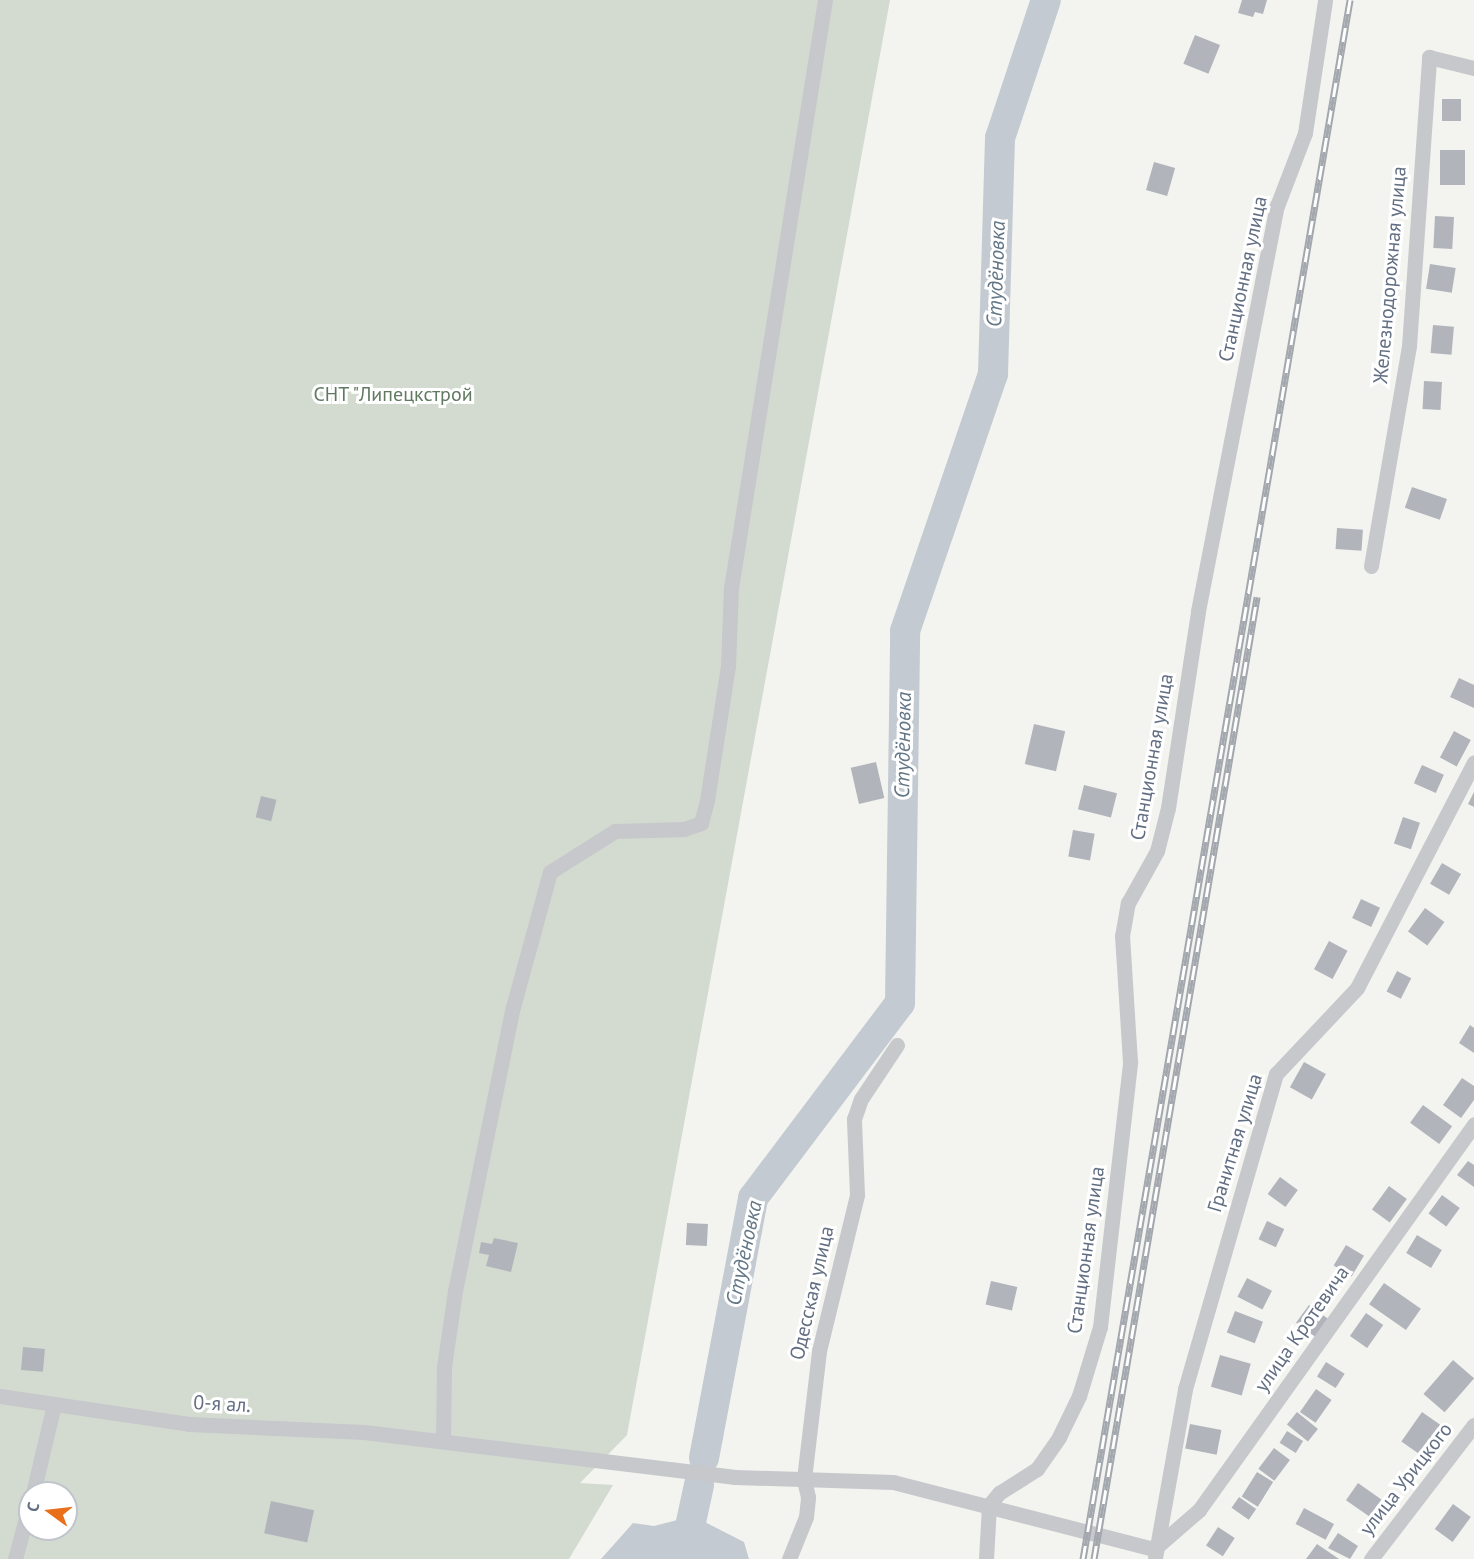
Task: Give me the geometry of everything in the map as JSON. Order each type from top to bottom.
[{"type":"street","points":[[443,1441],[444,1367],[455,1291],[513,1007],[550,872],[615,831],[684,829],[701,823],[707,800],[728,666],[731,588],[825,0]]},
{"type":"street","name":"Станционная улица","points":[[989,1505],[999,1493],[1037,1469],[1059,1437],[1079,1396],[1100,1327],[1130,1062],[1122,936],[1128,903],[1157,851],[1168,808],[1198,611],[1277,206],[1305,133],[1324,0]]},
{"type":"street","name":"Железнодорожная улица","points":[[1371,566],[1409,346],[1429,57],[1474,68]]},
{"type":"street","name":"Гранитная улица","points":[[1155,1554],[1185,1389],[1276,1074],[1357,988],[1474,762]]},
{"type":"street","name":"Одесская улица","points":[[789,1559],[806,1517],[808,1497],[804,1479],[819,1351],[857,1195],[854,1119],[861,1099],[897,1045]]},
{"type":"street","name":"улица Кротевича","points":[[1155,1554],[1199,1510],[1474,1124]]},
{"type":"street","name":"0-я ал.","points":[[0,1396],[189,1424],[443,1441],[735,1477],[893,1482],[989,1505],[1155,1554]]},
{"type":"street","points":[[36,1481],[54,1404]]},
{"type":"street","name":"улица Урицкого","points":[[1371,1559],[1474,1425]]},
{"type":"street","points":[[986,1559],[989,1505]]},
{"type":"street","points":[[15,1559],[20,1541]]},
{"type":"green space","name":"СНТ \"Липецкстрой","points":[[0,0],[890,0],[627,1435],[580,1483],[613,1485],[569,1559],[0,1559]]},
{"type":"shaded area","points":[[693,1516],[744,1542],[749,1559],[601,1559],[633,1523],[654,1526]]},
{"type":"building","points":[[1242,0],[1267,0],[1263,14],[1255,12],[1253,17],[1238,13]]},
{"type":"building","points":[[1195,35],[1220,45],[1208,74],[1183,64]]},
{"type":"building","points":[[1442,99],[1461,99],[1461,121],[1442,121]]},
{"type":"building","points":[[1440,150],[1465,150],[1465,185],[1440,185]]},
{"type":"building","points":[[1154,162],[1175,168],[1167,196],[1146,190]]},
{"type":"building","points":[[1435,216],[1454,217],[1452,249],[1433,248]]},
{"type":"building","points":[[1430,264],[1456,268],[1452,293],[1426,289]]},
{"type":"building","points":[[1433,325],[1454,327],[1451,355],[1431,353]]},
{"type":"building","points":[[1424,381],[1442,382],[1441,410],[1423,409]]},
{"type":"building","points":[[1412,487],[1447,499],[1440,520],[1405,508]]},
{"type":"building","points":[[1337,528],[1363,530],[1361,551],[1336,549]]},
{"type":"building","points":[[1459,678],[1474,685],[1474,708],[1450,697]]},
{"type":"building","points":[[1034,724],[1065,731],[1056,771],[1025,764]]},
{"type":"building","points":[[1454,731],[1471,740],[1457,766],[1440,757]]},
{"type":"building","points":[[876,762],[884,798],[859,804],[851,768]]},
{"type":"building","points":[[1422,765],[1444,775],[1436,793],[1414,783]]},
{"type":"building","points":[[1084,785],[1117,793],[1111,817],[1078,809]]},
{"type":"building","points":[[1474,792],[1474,807],[1468,804]]},
{"type":"building","points":[[261,796],[277,800],[271,821],[256,817]]},
{"type":"building","points":[[1403,817],[1420,823],[1411,849],[1394,843]]},
{"type":"building","points":[[1073,830],[1095,834],[1090,860],[1068,857]]},
{"type":"building","points":[[1442,863],[1461,874],[1449,895],[1430,884]]},
{"type":"building","points":[[1361,899],[1380,908],[1371,927],[1352,918]]},
{"type":"building","points":[[1425,908],[1444,922],[1427,946],[1408,931]]},
{"type":"building","points":[[1329,941],[1348,951],[1333,979],[1314,969]]},
{"type":"building","points":[[1397,971],[1411,978],[1401,999],[1387,991]]},
{"type":"building","points":[[1470,1025],[1474,1028],[1474,1053],[1459,1043]]},
{"type":"building","points":[[1304,1062],[1326,1074],[1312,1099],[1290,1087]]},
{"type":"building","points":[[1462,1078],[1474,1086],[1474,1100],[1461,1118],[1443,1105]]},
{"type":"building","points":[[1423,1105],[1452,1126],[1439,1144],[1410,1123]]},
{"type":"building","points":[[1468,1161],[1474,1165],[1474,1187],[1457,1175]]},
{"type":"building","points":[[1280,1177],[1298,1190],[1285,1207],[1268,1194]]},
{"type":"building","points":[[1389,1186],[1407,1199],[1390,1222],[1372,1209]]},
{"type":"building","points":[[1442,1195],[1460,1208],[1446,1227],[1428,1214]]},
{"type":"building","points":[[1267,1221],[1284,1229],[1276,1247],[1259,1239]]},
{"type":"building","points":[[687,1223],[708,1224],[707,1246],[686,1245]]},
{"type":"building","points":[[1417,1235],[1442,1250],[1431,1268],[1406,1253]]},
{"type":"building","points":[[494,1238],[518,1243],[511,1272],[486,1266],[489,1255],[479,1253],[481,1242],[492,1244]]},
{"type":"building","points":[[1346,1245],[1364,1256],[1352,1276],[1334,1266]]},
{"type":"building","points":[[1247,1278],[1272,1291],[1262,1309],[1237,1297]]},
{"type":"building","points":[[991,1281],[1017,1287],[1012,1310],[986,1304]]},
{"type":"building","points":[[1384,1283],[1421,1309],[1406,1330],[1369,1304]]},
{"type":"building","points":[[1309,1305],[1328,1319],[1315,1337],[1296,1323]]},
{"type":"building","points":[[1235,1311],[1263,1322],[1255,1343],[1227,1332]]},
{"type":"building","points":[[1366,1313],[1383,1325],[1367,1348],[1350,1336]]},
{"type":"building","points":[[23,1347],[45,1349],[43,1372],[21,1370]]},
{"type":"building","points":[[1220,1355],[1251,1364],[1242,1396],[1211,1387]]},
{"type":"building","points":[[1453,1360],[1474,1379],[1445,1412],[1423,1394]]},
{"type":"building","points":[[1326,1362],[1345,1374],[1336,1388],[1317,1376]]},
{"type":"building","points":[[1316,1389],[1332,1400],[1316,1423],[1300,1412]]},
{"type":"building","points":[[1297,1412],[1318,1429],[1308,1441],[1287,1424]]},
{"type":"building","points":[[1422,1412],[1442,1426],[1421,1455],[1401,1441]]},
{"type":"building","points":[[1190,1424],[1221,1430],[1217,1455],[1185,1449]]},
{"type":"building","points":[[1287,1431],[1303,1441],[1296,1453],[1280,1443]]},
{"type":"building","points":[[1274,1448],[1290,1460],[1274,1481],[1258,1469]]},
{"type":"building","points":[[1257,1472],[1273,1482],[1258,1507],[1242,1497]]},
{"type":"building","points":[[1358,1483],[1382,1500],[1370,1517],[1346,1500]]},
{"type":"building","points":[[1239,1497],[1256,1509],[1249,1520],[1232,1508]]},
{"type":"building","points":[[271,1501],[314,1510],[307,1542],[264,1533]]},
{"type":"building","points":[[1453,1504],[1471,1517],[1453,1542],[1435,1529]]},
{"type":"building","points":[[1304,1508],[1334,1524],[1326,1540],[1296,1524]]},
{"type":"building","points":[[1218,1527],[1235,1538],[1223,1556],[1206,1545]]},
{"type":"building","points":[[1338,1533],[1358,1546],[1350,1559],[1328,1548]]},
{"type":"building","points":[[1317,1544],[1339,1559],[1306,1559]]},
{"type":"waterway","name":"Студёновка","points":[[704,1458],[753,1198],[900,1003],[905,631],[993,374],[1000,138],[1046,0]]},
{"type":"waterway","name":"Студёновка","points":[[683,1559],[699,1485]]},
{"type":"railway","points":[[1083,1559],[1350,0]]},
{"type":"railway","points":[[1094,1559],[1257,597]]}]
